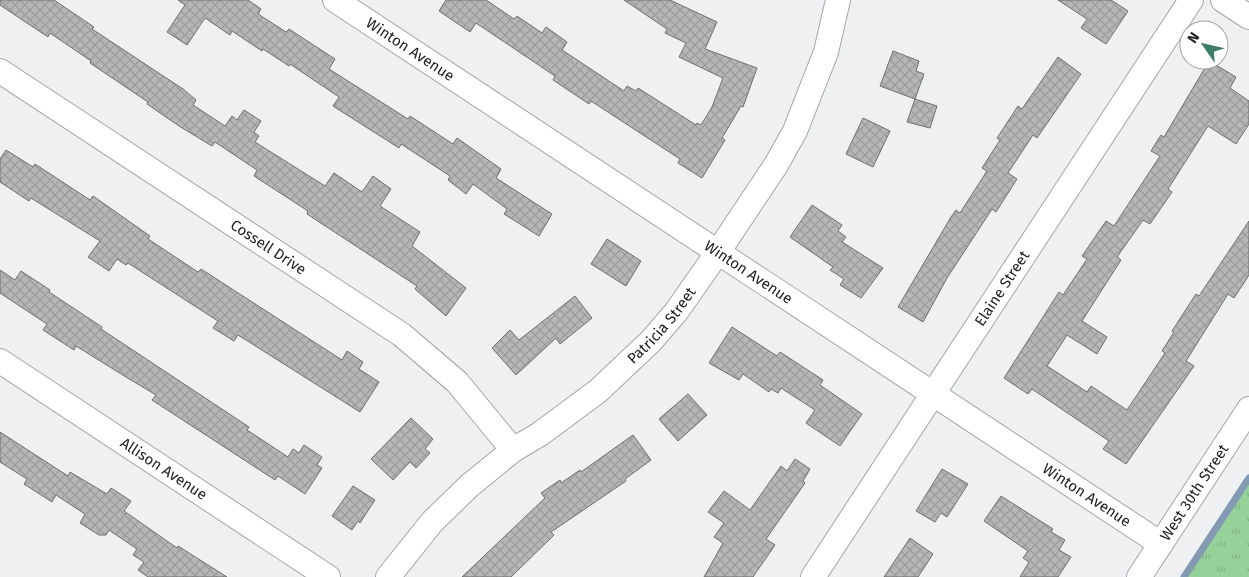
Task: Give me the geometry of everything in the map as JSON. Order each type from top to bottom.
[{"type":"street","name":"Winton Avenue","points":[[335,0],[1161,544]]},
{"type":"street","name":"Patricia Street","points":[[388,577],[412,545],[446,507],[513,450],[540,434],[580,405],[630,363],[676,312],[776,165],[795,131],[826,52],[838,0]]},
{"type":"street","name":"Elaine Street","points":[[813,577],[1191,0]]},
{"type":"street","points":[[1223,0],[1249,17]]},
{"type":"street","name":"Cossell Drive","points":[[0,71],[402,335],[457,382],[513,450]]},
{"type":"street","name":"Allison Avenue","points":[[0,362],[328,577]]},
{"type":"street","name":"West 30th Street","points":[[1139,577],[1249,409]]},
{"type":"green space","points":[[1249,479],[1249,577],[1184,577]]},
{"type":"building","points":[[0,0],[54,0],[94,27],[92,29],[183,89],[196,100],[193,105],[225,126],[232,116],[237,120],[244,110],[261,121],[254,132],[259,136],[255,142],[325,186],[334,173],[362,192],[373,176],[391,189],[380,206],[420,232],[412,246],[466,288],[446,316],[415,289],[417,286],[307,214],[308,211],[254,176],[257,170],[215,142],[212,146],[179,126],[50,33],[48,37],[0,5]]},
{"type":"building","points":[[178,0],[248,0],[261,9],[258,14],[286,32],[289,29],[335,59],[329,69],[408,119],[410,116],[453,144],[457,138],[501,169],[496,178],[552,214],[539,236],[504,214],[507,209],[473,184],[466,194],[448,180],[450,176],[401,144],[399,148],[333,106],[339,97],[290,64],[289,66],[263,49],[262,51],[232,31],[230,35],[205,18],[187,45],[167,32],[185,5]]},
{"type":"building","points":[[446,0],[486,0],[514,19],[517,16],[542,33],[546,27],[567,42],[562,50],[624,91],[627,86],[636,91],[638,88],[696,125],[697,123],[701,125],[712,107],[723,78],[679,57],[686,43],[665,33],[667,29],[624,0],[670,0],[717,22],[705,49],[757,68],[743,107],[741,106],[722,138],[725,140],[702,178],[678,163],[680,159],[591,101],[589,104],[553,80],[555,76],[476,23],[470,32],[439,11]]},
{"type":"building","points":[[1058,0],[1111,0],[1128,11],[1106,44],[1081,28],[1087,19]]},
{"type":"building","points":[[893,51],[919,61],[916,71],[924,74],[915,99],[880,86]]},
{"type":"building","points":[[1058,57],[1081,74],[1037,138],[1033,135],[1008,173],[1017,179],[996,212],[992,209],[947,278],[923,322],[898,307],[951,217],[956,210],[960,213],[987,171],[982,168],[1000,140],[997,138],[1018,106],[1022,109]]},
{"type":"building","points":[[1204,70],[1224,70],[1236,77],[1230,88],[1249,101],[1249,124],[1236,144],[1208,126],[1168,189],[1172,192],[1150,224],[1143,220],[1117,257],[1121,260],[1082,321],[1107,337],[1097,354],[1067,335],[1047,366],[1087,392],[1091,386],[1127,410],[1165,353],[1162,351],[1174,332],[1172,331],[1196,294],[1199,296],[1249,221],[1249,275],[1234,298],[1228,294],[1186,361],[1194,366],[1126,464],[1103,449],[1109,441],[1032,389],[1028,394],[1004,378],[1059,292],[1063,295],[1087,259],[1082,256],[1106,221],[1114,226],[1160,156],[1151,151],[1161,135],[1164,137]]},
{"type":"building","points":[[915,99],[937,106],[930,128],[907,122]]},
{"type":"building","points":[[863,118],[890,131],[873,167],[846,154]]},
{"type":"building","points":[[6,150],[33,167],[35,164],[90,200],[93,196],[150,236],[148,239],[198,272],[201,269],[342,360],[347,351],[363,362],[359,369],[379,382],[360,412],[238,335],[234,341],[213,328],[218,321],[128,263],[126,265],[117,259],[109,271],[88,257],[100,241],[31,198],[29,201],[0,182],[0,159]]},
{"type":"building","points":[[812,205],[842,225],[838,231],[846,237],[842,242],[883,268],[861,298],[840,285],[844,279],[830,270],[833,267],[790,237]]},
{"type":"building","points":[[607,239],[641,261],[626,286],[591,264]]},
{"type":"building","points":[[0,270],[15,280],[21,271],[102,327],[101,329],[249,427],[247,430],[288,457],[293,449],[299,453],[304,445],[322,457],[317,465],[322,468],[305,494],[278,476],[275,480],[152,400],[156,395],[76,346],[74,350],[43,330],[47,324],[0,293]]},
{"type":"building","points":[[575,296],[592,318],[560,344],[556,338],[516,375],[492,348],[510,330],[519,340]]},
{"type":"building","points":[[732,327],[777,356],[780,352],[823,380],[820,385],[862,414],[840,446],[806,423],[815,410],[781,388],[778,393],[771,389],[769,392],[743,374],[739,380],[709,363]]},
{"type":"building","points":[[688,394],[707,415],[678,441],[659,419]]},
{"type":"building","points":[[411,418],[433,439],[425,449],[430,453],[416,468],[410,462],[393,480],[371,459]]},
{"type":"building","points":[[0,432],[68,476],[70,472],[107,494],[111,488],[131,501],[124,511],[177,548],[178,546],[227,577],[148,577],[138,570],[144,562],[133,555],[137,549],[109,530],[106,535],[99,535],[80,523],[85,514],[56,495],[52,502],[24,484],[27,479],[0,462]]},
{"type":"building","points":[[633,435],[651,460],[625,479],[626,481],[551,532],[554,535],[511,577],[462,577],[545,498],[541,493],[560,480],[561,483],[580,470],[581,472]]},
{"type":"building","points":[[795,459],[810,469],[803,481],[805,483],[766,539],[775,545],[753,577],[704,577],[723,543],[714,537],[724,523],[708,512],[724,491],[750,510],[781,466],[787,471]]},
{"type":"building","points":[[942,469],[968,484],[947,517],[941,513],[935,522],[916,511]]},
{"type":"building","points":[[353,486],[375,500],[360,523],[358,521],[352,530],[332,516]]},
{"type":"building","points":[[1001,496],[1053,529],[1051,532],[1065,540],[1059,550],[1071,557],[1058,577],[1020,577],[1029,562],[1023,558],[1028,551],[984,521]]},
{"type":"building","points":[[910,538],[933,554],[918,577],[884,577]]},
{"type":"waterway","points":[[1184,577],[1249,478]]}]
